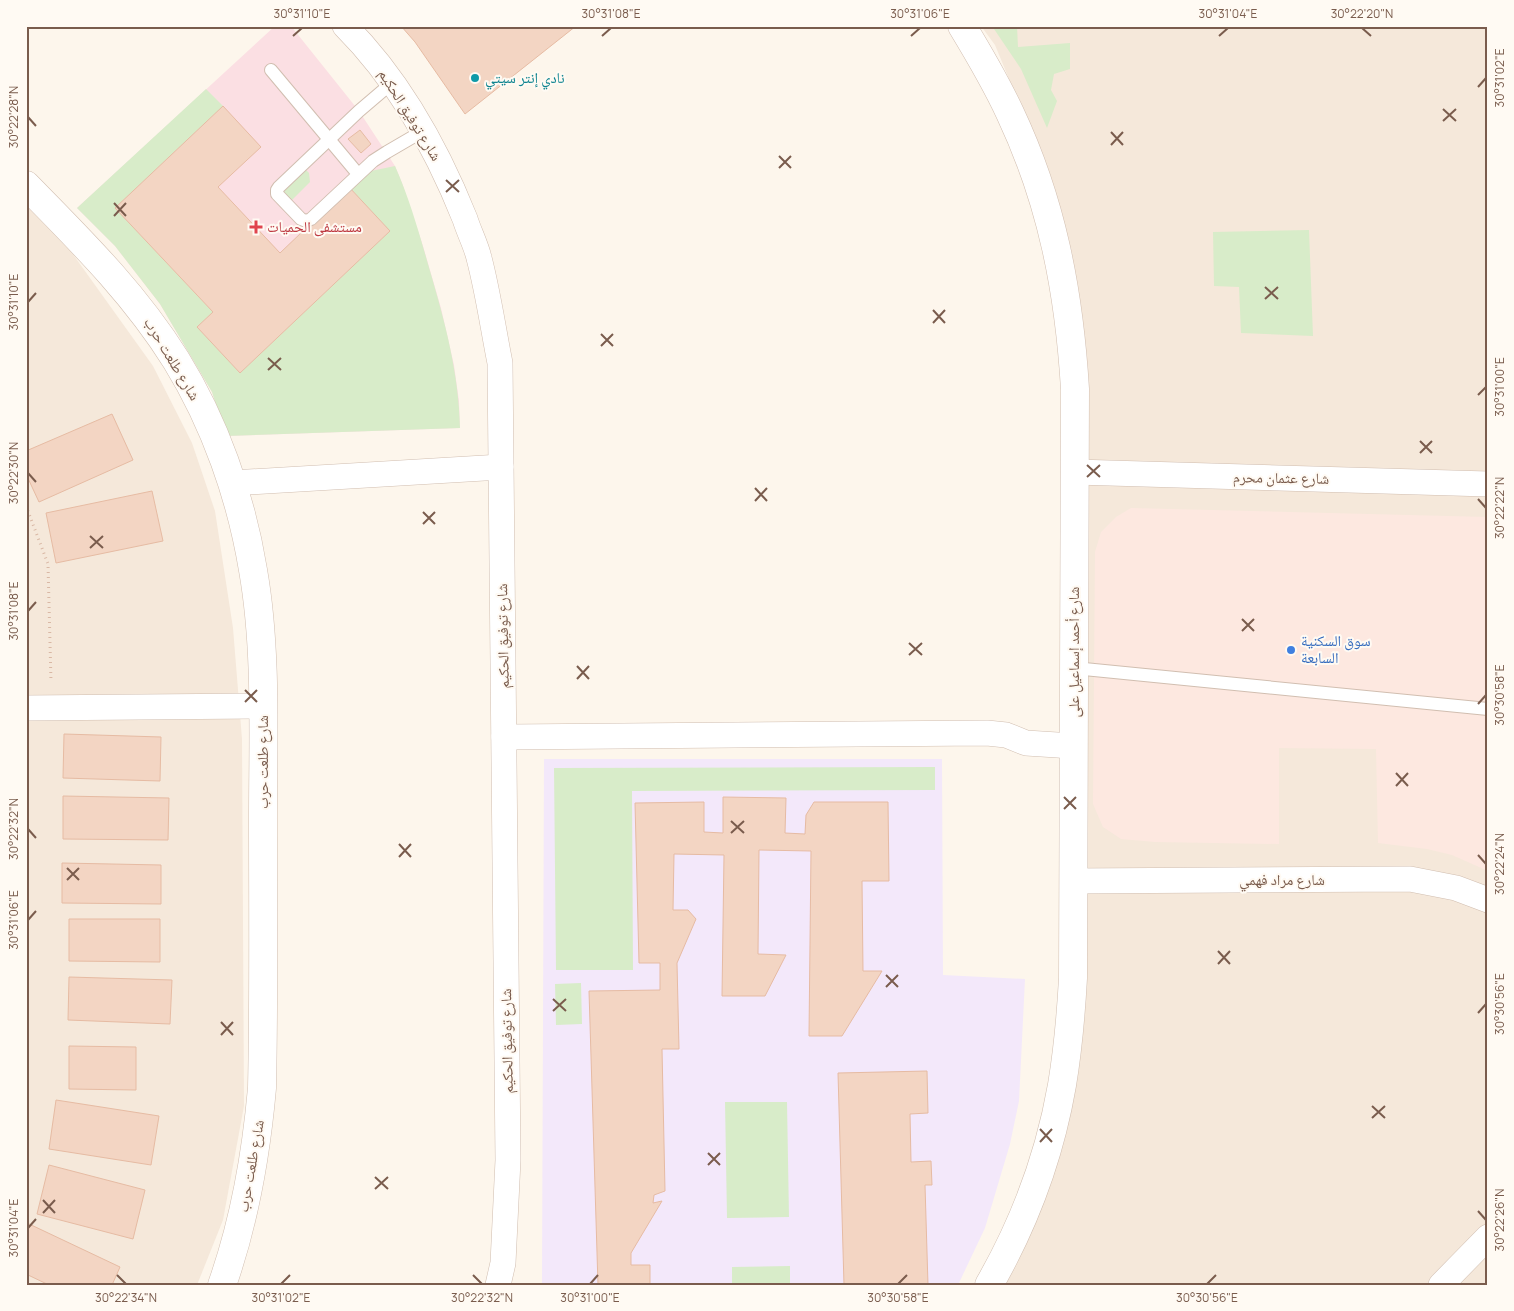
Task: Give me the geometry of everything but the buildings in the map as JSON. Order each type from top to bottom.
[{"type":"street","name":"شارع توفيق الحكيم","points":[[345,26],[359,40],[393,82],[423,131],[451,184],[479,257],[500,363],[508,1160],[502,1263],[498,1285]]},
{"type":"street","name":"شارع أحمد إسماعيل على","points":[[962,26],[985,64],[1010,112],[1031,162],[1046,206],[1058,251],[1066,296],[1075,388],[1073,978],[1069,1033],[1062,1086],[1049,1139],[1032,1191],[1015,1234],[989,1285]]},
{"type":"street","name":"شارع طلعت حرب","points":[[26,185],[94,254],[124,288],[152,324],[177,361],[198,400],[232,483],[253,570],[259,615],[263,706],[262,1088],[257,1147],[246,1205],[222,1285]]},
{"type":"street","points":[[232,483],[501,467]]},
{"type":"street","name":"شارع عثمان محرم","points":[[1074,472],[1488,484]]},
{"type":"street","points":[[26,708],[263,706]]},
{"type":"street","points":[[504,738],[987,732],[1006,735],[1026,742],[1073,746]]},
{"type":"street","name":"شارع مراد فهمي","points":[[1073,880],[1410,879],[1456,888],[1488,900]]},
{"type":"street","points":[[1441,1285],[1488,1237]]},
{"type":"lane","points":[[271,70],[358,174]]},
{"type":"lane","points":[[393,82],[279,187],[277,190],[278,194],[301,219],[306,221],[311,219],[358,174],[387,152],[423,131]]},
{"type":"lane","points":[[1074,668],[1488,709]]},
{"type":"path","points":[[26,506],[48,564],[52,708]]},
{"type":"shaded area","name":"مستشفى الحميات","points":[[275,26],[291,26],[359,111],[395,166],[423,246],[441,308],[454,365],[459,401],[460,428],[226,436],[212,392],[160,304],[115,246],[77,208]]},
{"type":"shaded area","points":[[981,26],[1488,26],[1488,1285],[1000,1285],[1064,1110],[1087,441],[1045,166],[995,45]]},
{"type":"shaded area","points":[[26,203],[67,246],[153,366],[192,443],[215,511],[233,628],[242,739],[244,1106],[223,1220],[197,1285],[26,1285]]},
{"type":"shaded area","name":"سوق السكنية السابعة","points":[[1131,508],[1488,517],[1488,871],[1452,855],[1427,849],[1378,843],[1376,749],[1279,748],[1279,844],[1155,842],[1121,839],[1103,827],[1093,804],[1095,552],[1101,532],[1116,517]]},
{"type":"shaded area","points":[[544,759],[942,759],[943,975],[1025,979],[1019,1101],[1010,1144],[985,1228],[958,1285],[542,1285]]},
{"type":"green space","points":[[992,26],[1017,26],[1018,47],[1070,43],[1070,69],[1054,74],[1051,90],[1057,101],[1047,128],[1021,69]]},
{"type":"green space","points":[[206,89],[223,106],[115,208],[213,312],[197,327],[240,373],[390,231],[349,187],[366,172],[395,166],[414,218],[446,329],[457,388],[460,428],[226,436],[212,392],[160,304],[115,246],[77,208]]},
{"type":"green space","points":[[302,166],[309,173],[310,182],[291,201],[275,183]]},
{"type":"green space","points":[[1309,230],[1313,336],[1241,333],[1239,287],[1214,286],[1213,232]]},
{"type":"green space","points":[[935,767],[935,790],[632,791],[633,970],[556,970],[554,768]]},
{"type":"green space","points":[[581,983],[582,1024],[556,1025],[555,984]]},
{"type":"green space","points":[[725,1102],[787,1102],[789,1217],[727,1218]]},
{"type":"green space","points":[[790,1266],[790,1285],[732,1285],[732,1267]]},
{"type":"place","name":"نادي إنتر سيتي","points":[[475,78]]},
{"type":"place","name":"مستشفى الحميات","points":[[256,227]]},
{"type":"place","name":"سوق السكنية السابعة","points":[[1291,650]]}]
